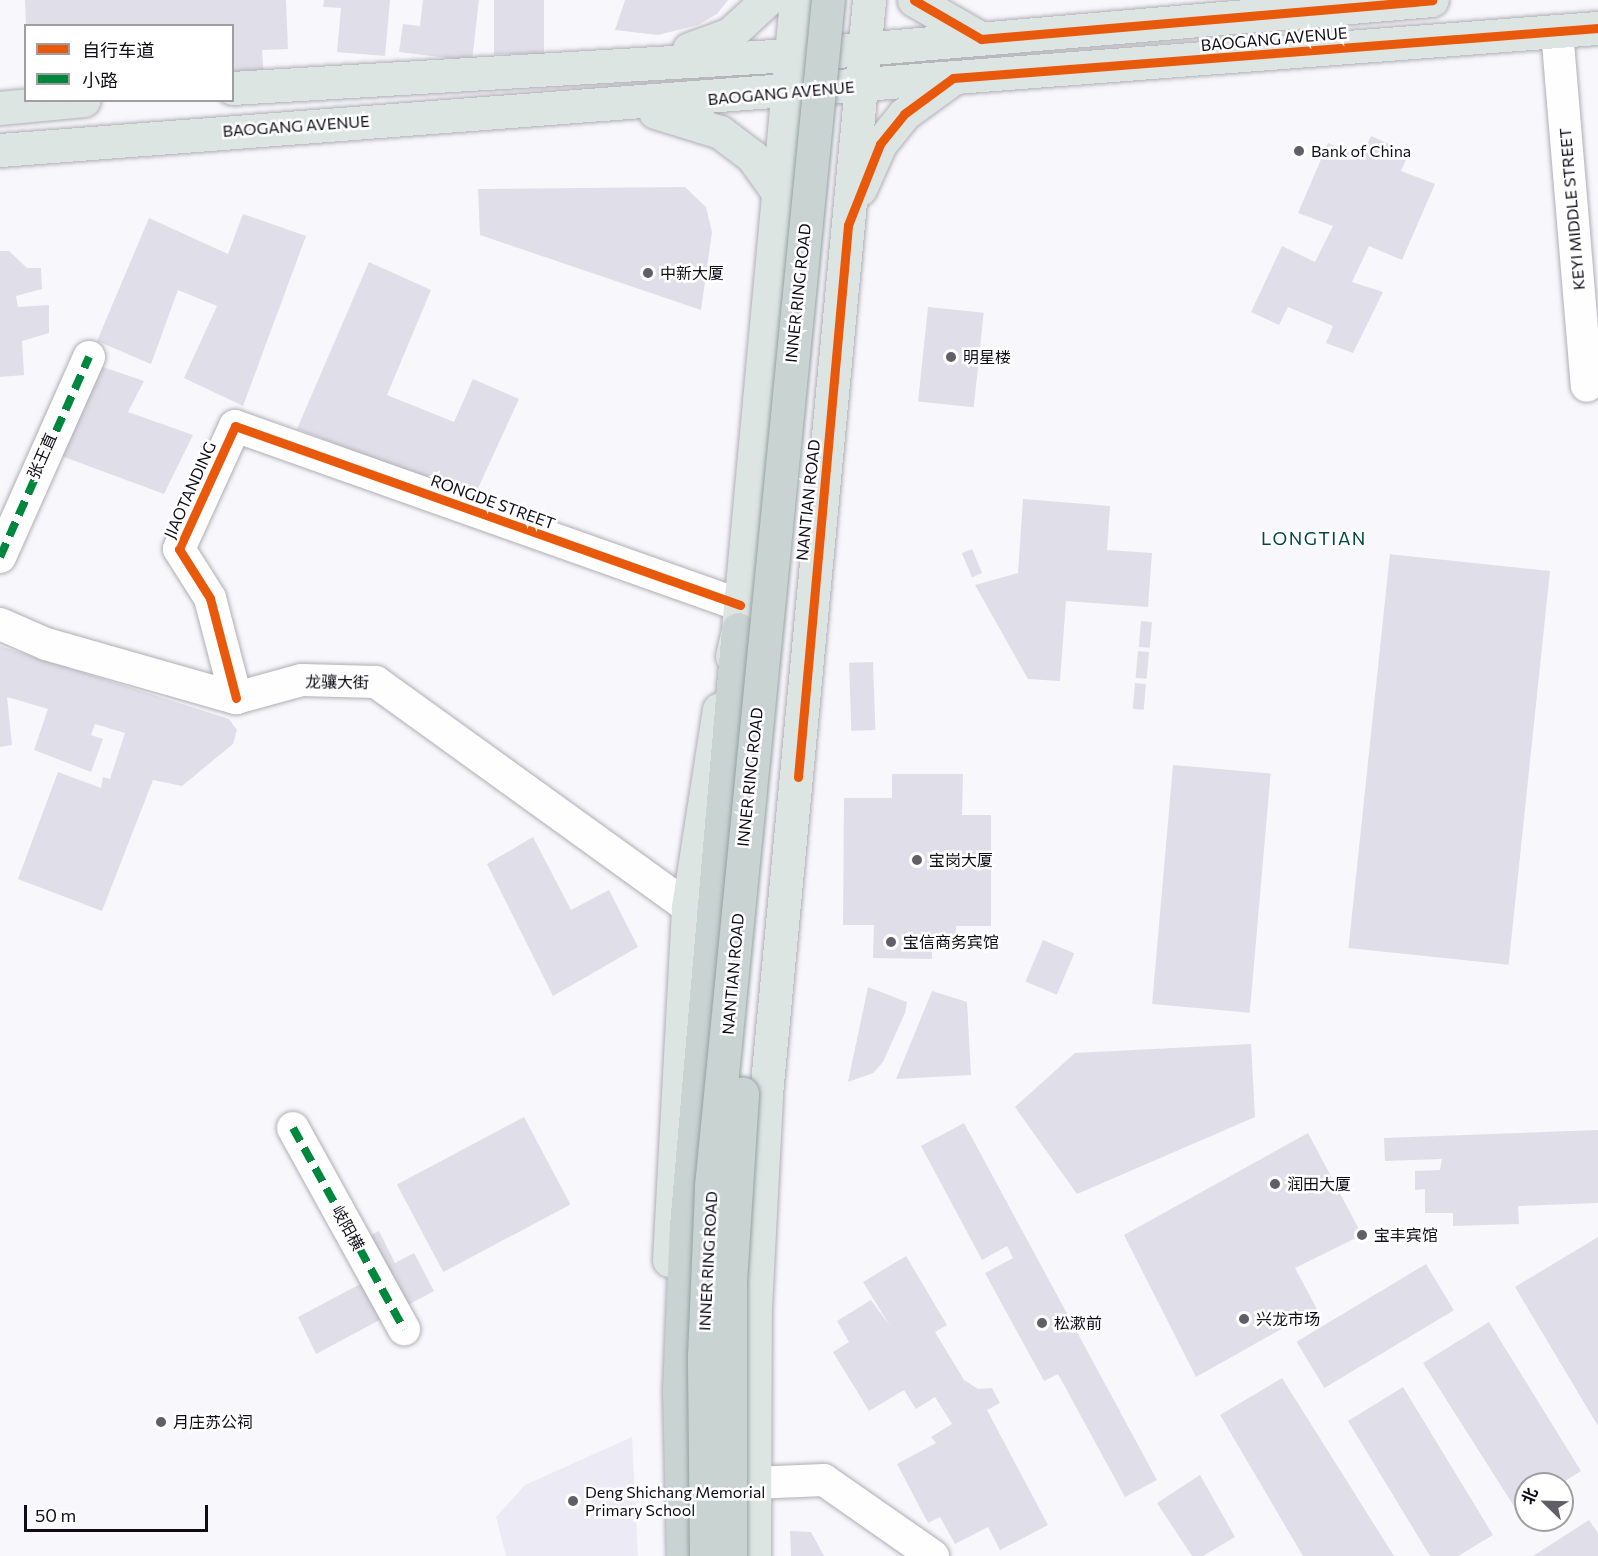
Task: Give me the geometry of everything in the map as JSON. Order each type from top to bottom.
[{"type":"highway","name":"INNER RING ROAD","points":[[707,1556],[704,1356],[711,1186],[829,0]]},
{"type":"highway","name":"INNER RING ROAD","points":[[730,1556],[734,1195],[849,0]]},
{"type":"highway","points":[[683,1556],[681,1312],[705,984],[739,617]]},
{"type":"main road","points":[[635,63],[713,43],[750,20],[767,0]]},
{"type":"main road","points":[[782,319],[773,255],[796,0]]},
{"type":"main road","points":[[671,1556],[666,1325],[688,908],[712,746],[739,617],[747,542],[820,91],[829,0]]},
{"type":"main road","name":"NANTIAN ROAD","points":[[754,1556],[755,1307],[761,1174],[869,0]]},
{"type":"main road","points":[[914,0],[981,39]]},
{"type":"main road","name":"BAOGANG AVENUE","points":[[234,88],[791,55],[1432,0]]},
{"type":"main road","name":"BAOGANG AVENUE","points":[[0,150],[271,127],[820,91],[953,78],[1598,28]]},
{"type":"main road","points":[[848,225],[880,144],[904,114],[953,78]]},
{"type":"main road","points":[[0,108],[63,102]]},
{"type":"main road","points":[[609,106],[668,114],[720,132],[752,156],[779,194]]},
{"type":"main road","name":"NANTIAN ROAD","points":[[707,1556],[711,1305],[716,1172],[791,381],[782,319]]},
{"type":"main road","points":[[747,542],[786,443]]},
{"type":"main road","points":[[739,617],[778,525]]},
{"type":"street","name":"KEYI MIDDLE STREET","points":[[1557,31],[1587,386]]},
{"type":"street","name":"张王直","points":[[0,557],[89,357]]},
{"type":"street","name":"RONGDE STREET","points":[[235,426],[739,617]]},
{"type":"street","name":"JIAOTANDING","points":[[235,426],[179,549],[210,598],[236,698]]},
{"type":"street","points":[[0,624],[46,644],[236,698]]},
{"type":"street","name":"龙骧大街","points":[[236,698],[302,680],[376,682],[688,908]]},
{"type":"street","name":"岐阳横","points":[[292,1128],[404,1329]]},
{"type":"street","points":[[716,1172],[761,1174]]},
{"type":"street","points":[[711,1305],[755,1307]]},
{"type":"street","points":[[753,1483],[824,1480],[933,1556]]},
{"type":"shaded area","name":"Deng Shichang Memorial Primary School","points":[[632,1437],[638,1556],[506,1556],[496,1517],[525,1485]]},
{"type":"building","points":[[25,0],[286,0],[288,49],[262,50],[264,79],[234,80],[234,24],[26,24]]},
{"type":"building","points":[[324,0],[390,0],[385,56],[337,52],[341,8],[323,7]]},
{"type":"building","points":[[423,0],[479,0],[472,61],[399,52],[403,24],[420,26]]},
{"type":"building","points":[[494,0],[544,0],[544,54],[494,54]]},
{"type":"building","points":[[625,0],[728,0],[717,14],[698,25],[658,35],[615,30]]},
{"type":"building","points":[[1371,136],[1409,153],[1401,171],[1435,184],[1402,260],[1369,246],[1352,282],[1383,292],[1353,353],[1326,343],[1333,326],[1288,307],[1279,325],[1251,312],[1282,246],[1315,262],[1333,226],[1298,213],[1328,143],[1361,158]]},
{"type":"building","name":"中新大厦","points":[[685,187],[706,207],[712,232],[701,310],[480,235],[478,189]]},
{"type":"building","points":[[243,214],[306,236],[243,406],[184,378],[217,306],[178,290],[151,364],[97,341],[149,218],[228,254]]},
{"type":"building","points":[[0,251],[9,251],[27,268],[41,268],[42,289],[16,296],[18,307],[49,305],[49,333],[22,341],[24,375],[0,377]]},
{"type":"building","points":[[369,262],[431,290],[387,395],[454,422],[473,379],[519,399],[474,497],[297,429]]},
{"type":"building","name":"明星楼","points":[[928,307],[984,313],[974,407],[918,401]]},
{"type":"building","points":[[94,364],[144,381],[128,412],[193,435],[164,494],[56,454]]},
{"type":"building","points":[[1023,499],[1110,506],[1107,550],[1152,553],[1148,607],[1066,601],[1060,681],[1028,679],[975,585],[1018,573]]},
{"type":"building","points":[[972,549],[982,573],[972,577],[962,553]]},
{"type":"building","points":[[1390,554],[1550,571],[1509,965],[1348,948]]},
{"type":"building","points":[[1141,621],[1152,622],[1150,648],[1139,647]]},
{"type":"building","points":[[0,646],[229,719],[237,730],[233,744],[182,786],[153,780],[102,911],[18,879],[58,772],[101,788],[103,777],[110,779],[125,733],[95,724],[91,735],[103,739],[91,772],[34,750],[48,709],[7,697],[12,745],[0,747]]},
{"type":"building","points":[[1138,651],[1149,652],[1147,679],[1136,678]]},
{"type":"building","points":[[873,662],[875,730],[851,731],[849,663]]},
{"type":"building","points":[[1135,683],[1146,684],[1144,710],[1133,709]]},
{"type":"building","points":[[1173,765],[1271,774],[1250,1013],[1152,1004]]},
{"type":"building","name":"宝岗大厦","points":[[892,774],[963,774],[962,815],[991,815],[991,926],[956,926],[956,945],[932,945],[932,959],[873,958],[874,925],[843,925],[844,798],[892,798]]},
{"type":"building","points":[[533,837],[571,910],[609,890],[638,947],[553,996],[487,864]]},
{"type":"building","points":[[1043,940],[1074,953],[1057,995],[1025,981]]},
{"type":"building","points":[[868,987],[907,1002],[905,1013],[883,1062],[873,1073],[848,1082]]},
{"type":"building","points":[[932,991],[967,1002],[971,1075],[896,1079]]},
{"type":"building","points":[[1251,1044],[1255,1117],[1077,1194],[1015,1107],[1075,1053]]},
{"type":"building","points":[[524,1117],[570,1204],[443,1272],[397,1185]]},
{"type":"building","name":"松漱前","points":[[964,1123],[1157,1480],[1125,1497],[1058,1374],[1044,1381],[985,1273],[1013,1258],[1007,1246],[982,1260],[921,1146]]},
{"type":"building","points":[[1598,1130],[1598,1203],[1518,1206],[1519,1224],[1453,1226],[1453,1213],[1425,1213],[1425,1189],[1415,1190],[1415,1171],[1440,1170],[1442,1159],[1385,1161],[1384,1138]]},
{"type":"building","name":"润田大厦","points":[[1308,1133],[1362,1235],[1295,1268],[1317,1309],[1196,1377],[1124,1235]]},
{"type":"building","points":[[379,1231],[395,1263],[414,1253],[434,1291],[316,1354],[298,1317],[362,1283],[345,1249]]},
{"type":"building","points":[[1598,1237],[1598,1426],[1515,1287]]},
{"type":"building","points":[[906,1256],[947,1325],[935,1332],[964,1380],[978,1389],[992,1388],[1000,1403],[987,1410],[1048,1525],[1000,1550],[988,1527],[955,1544],[940,1517],[928,1523],[897,1464],[936,1443],[931,1437],[952,1424],[935,1397],[916,1409],[904,1390],[869,1411],[833,1352],[849,1342],[837,1321],[871,1300],[890,1326],[863,1282]]},
{"type":"building","points":[[1426,1264],[1454,1310],[1324,1388],[1297,1342]]},
{"type":"building","points":[[1489,1322],[1581,1471],[1574,1475],[1574,1472],[1514,1472],[1514,1506],[1423,1363]]},
{"type":"building","points":[[1282,1378],[1394,1556],[1303,1556],[1220,1415]]},
{"type":"building","points":[[1403,1387],[1493,1535],[1458,1556],[1430,1556],[1348,1421]]},
{"type":"building","points":[[1200,1475],[1235,1537],[1203,1556],[1192,1556],[1157,1503]]},
{"type":"building","points":[[1589,1520],[1598,1533],[1598,1556],[1533,1556],[1570,1532],[1574,1532],[1574,1530]]},
{"type":"building","points":[[790,1531],[811,1532],[824,1556],[791,1556]]},
{"type":"marked path","points":[[0,557],[89,357]]},
{"type":"marked path","points":[[293,1128],[404,1329]]},
{"type":"cycle path","points":[[914,0],[981,39],[1432,0]]},
{"type":"cycle path","points":[[798,777],[848,225],[880,144],[904,114],[953,78],[1598,28]]},
{"type":"cycle path","points":[[236,698],[210,598],[179,549],[235,426],[740,605]]},
{"type":"place","name":"Bank of China","points":[[1299,151]]},
{"type":"place","name":"中新大厦","points":[[648,273]]},
{"type":"place","name":"明星楼","points":[[951,357]]},
{"type":"place","name":"宝岗大厦","points":[[917,860]]},
{"type":"place","name":"宝信商务宾馆","points":[[891,942]]},
{"type":"place","name":"润田大厦","points":[[1275,1184]]},
{"type":"place","name":"宝丰宾馆","points":[[1362,1235]]},
{"type":"place","name":"兴龙市场","points":[[1244,1319]]},
{"type":"place","name":"松漱前","points":[[1042,1323]]},
{"type":"place","name":"月庄苏公祠","points":[[161,1422]]},
{"type":"place","name":"Deng Shichang Memorial Primary School","points":[[573,1501]]},
{"type":"district","name":"LONGTIAN","points":[[1314,538]]}]
